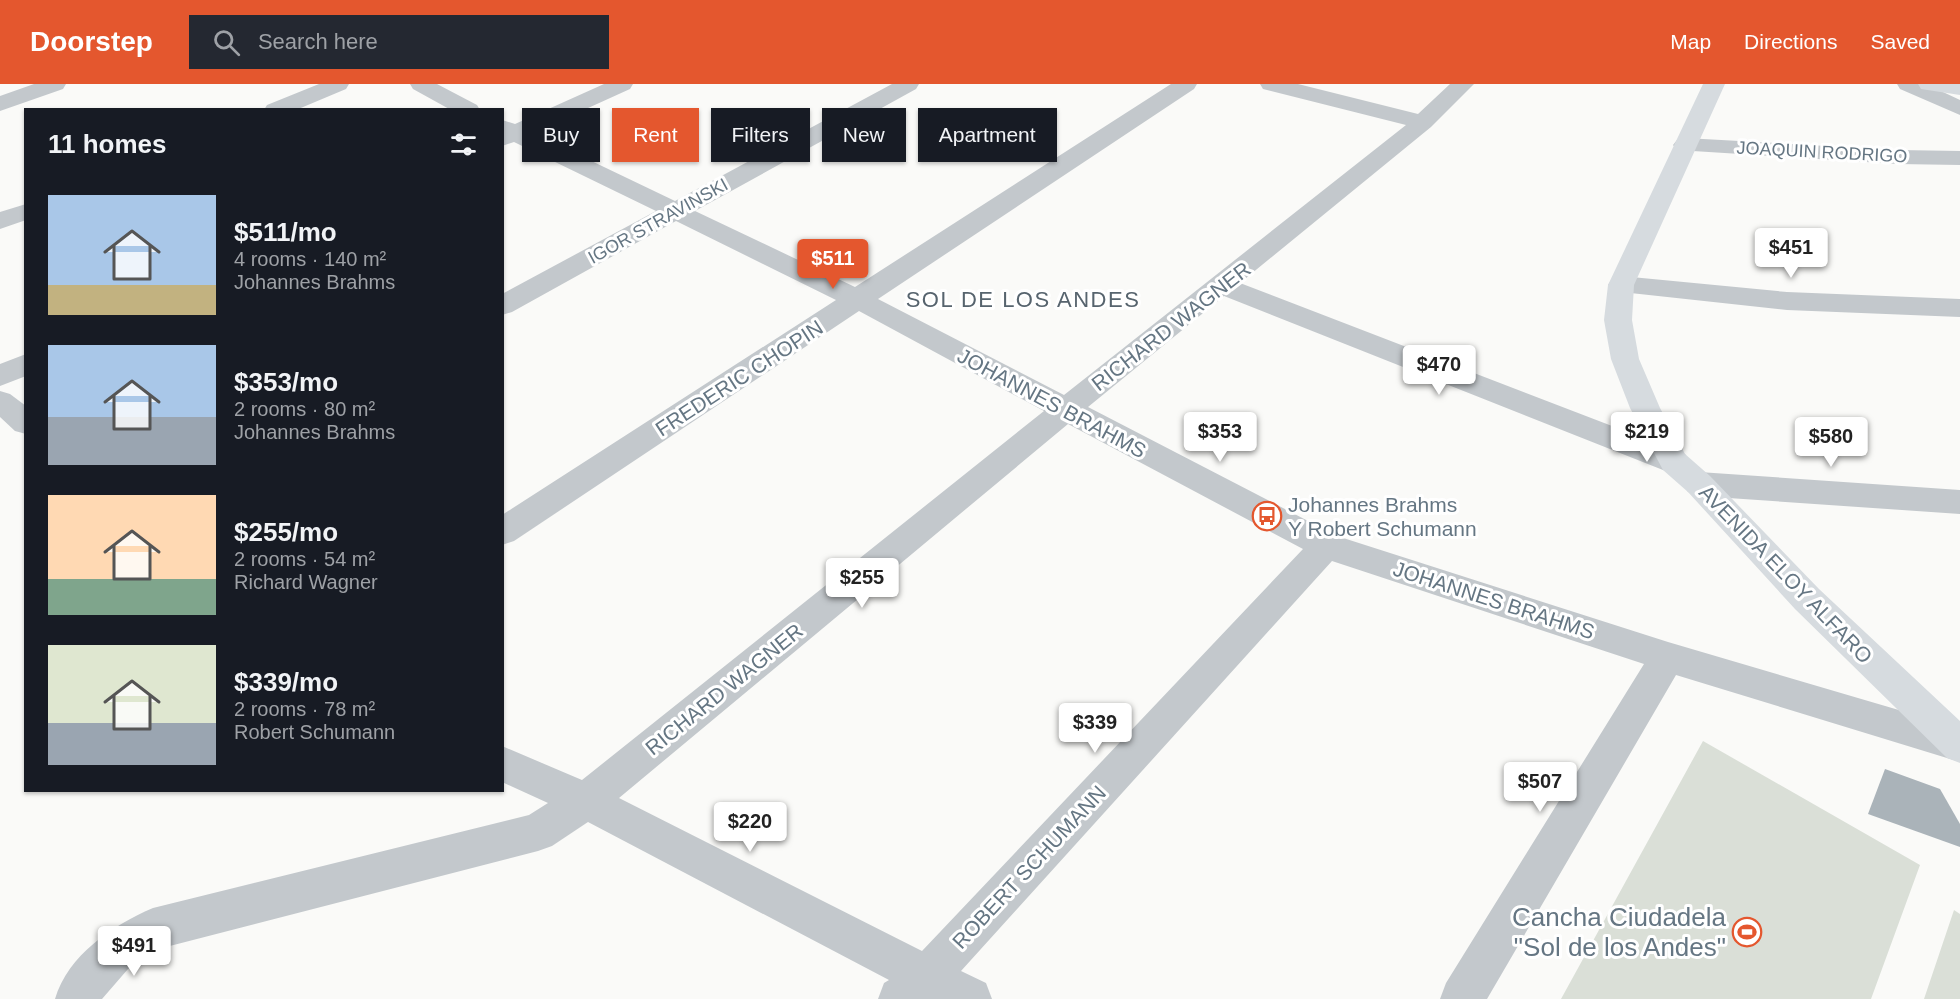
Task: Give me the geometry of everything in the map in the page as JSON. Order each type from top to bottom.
[{"type":"street","points":[[8,95],[55,84]]},
{"type":"street","points":[[280,108],[338,84]]},
{"type":"street","points":[[421,84],[465,108]]},
{"type":"street","points":[[506,133],[622,84]]},
{"type":"street","name":"IGOR STRAVINSKI","points":[[504,305],[908,84]]},
{"type":"street","name":"FREDERIC CHOPIN","points":[[504,531],[1186,84]]},
{"type":"street","points":[[1271,84],[1423,122]]},
{"type":"street","name":"RICHARD WAGNER","points":[[77,999],[79,992],[113,954],[153,929],[538,832],[586,801],[1065,410],[1423,122],[1463,84]]},
{"type":"street","name":"AVENIDA ELOY ALFARO","points":[[1714,84],[1621,285],[1618,320],[1625,360],[1645,408],[1674,462],[1699,484],[1807,599],[1960,746]]},
{"type":"street","points":[[1908,84],[1960,108]]},
{"type":"street","points":[[1929,84],[1960,88]]},
{"type":"street","name":"JOHANNES BRAHMS","points":[[506,133],[676,210],[859,300],[1326,546],[1668,657],[1960,746]]},
{"type":"street","name":"JOAQUIN RODRIGO","points":[[1685,145],[1898,157],[1960,158]]},
{"type":"street","points":[[0,221],[24,212]]},
{"type":"street","points":[[1621,285],[1787,301],[1960,308]]},
{"type":"street","points":[[1222,286],[1674,462]]},
{"type":"street","points":[[0,376],[24,365]]},
{"type":"street","points":[[0,401],[24,421]]},
{"type":"street","points":[[1699,484],[1960,502]]},
{"type":"street","name":"ROBERT SCHUMANN","points":[[913,988],[1326,546]]},
{"type":"street","points":[[1462,999],[1668,657]]},
{"type":"street","points":[[504,764],[586,801],[913,988],[970,999]]},
{"type":"shaded area","name":"Cancha Ciudadela \"Sol de los Andes\"","points":[[1703,741],[1920,865],[1871,999],[1561,999]]},
{"type":"shaded area","points":[[1954,910],[1960,914],[1960,999],[1924,999]]},
{"type":"building","points":[[1885,769],[1940,789],[1960,824],[1960,847],[1868,814]]},
{"type":"place","name":"Johannes Brahms Y Robert Schumann","points":[[1267,516]]},
{"type":"place","name":"Cancha Ciudadela \"Sol de los Andes\"","points":[[1747,932]]},
{"type":"district","name":"SOL DE LOS ANDES","points":[[1023,299]]}]
